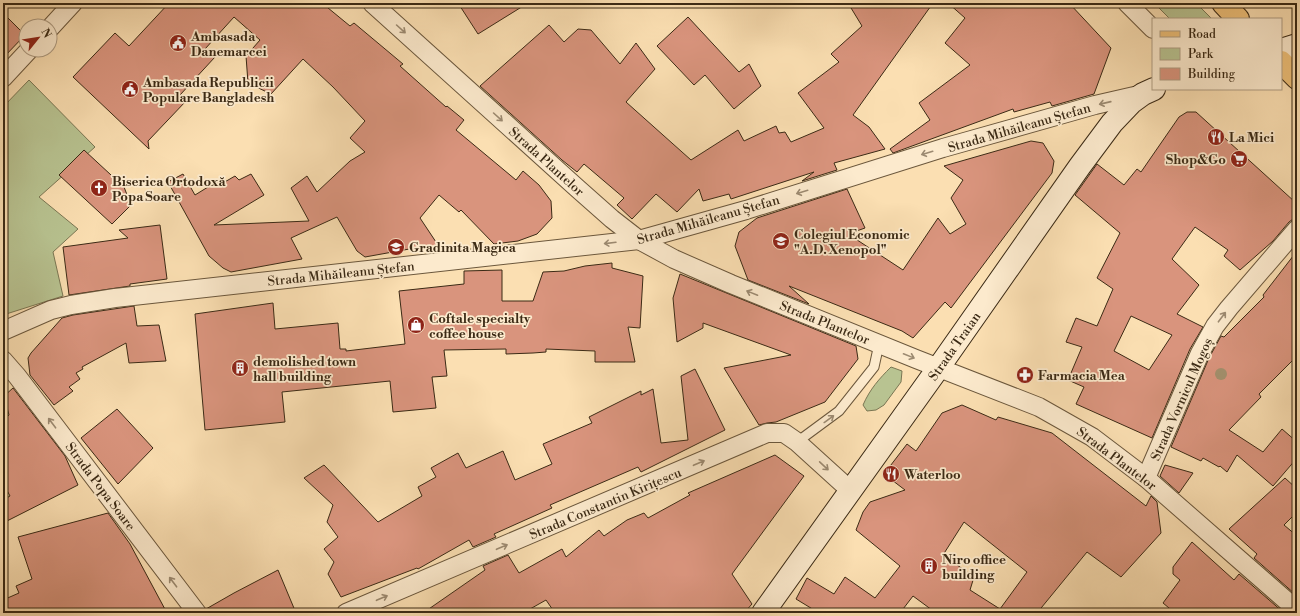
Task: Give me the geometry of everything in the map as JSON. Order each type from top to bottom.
[{"type":"main road","points":[[1223,3],[1237,18]]},
{"type":"main road","points":[[1282,63],[1297,78]]},
{"type":"street","points":[[58,19],[73,3]]},
{"type":"street","name":"Strada Plantelor","points":[[372,3],[577,188],[612,219],[639,240],[730,288],[787,311],[939,367],[1039,407],[1092,437],[1146,478],[1297,610]]},
{"type":"street","points":[[1128,3],[1152,28]]},
{"type":"street","points":[[1282,50],[1297,45]]},
{"type":"street","points":[[3,78],[22,58]]},
{"type":"street","name":"Strada Mihăileanu Ștefan","points":[[3,331],[51,310],[71,305],[115,298],[639,240],[738,212],[943,148],[1149,91]]},
{"type":"street","name":"Strada Traian","points":[[763,613],[939,367],[1080,166],[1112,123],[1123,111],[1149,91]]},
{"type":"street","name":"Strada Vornicul Mogoș","points":[[1146,478],[1200,353],[1215,326],[1297,229]]},
{"type":"street","name":"Strada Popa Soare","points":[[3,360],[17,376],[197,613]]},
{"type":"street","name":"Strada Constantin Kirițescu","points":[[346,613],[766,434],[784,433],[797,442],[851,491]]},
{"type":"lane","points":[[797,442],[839,411],[874,367],[879,344]]},
{"type":"green space","points":[[1154,3],[1196,3],[1211,18],[1169,18]]},
{"type":"green space","points":[[29,80],[95,147],[39,197],[78,229],[53,252],[63,296],[3,315],[3,107]]},
{"type":"green space","points":[[891,367],[902,371],[901,382],[884,405],[876,410],[867,411],[863,405],[866,399],[875,384]]},
{"type":"building","points":[[169,3],[322,3],[350,26],[354,23],[403,64],[400,66],[446,107],[447,106],[464,120],[456,130],[516,180],[523,171],[539,185],[551,201],[552,218],[537,234],[518,241],[494,244],[461,210],[459,212],[439,195],[420,218],[440,248],[417,250],[415,248],[365,257],[357,251],[337,217],[291,238],[302,259],[231,272],[223,268],[209,256],[168,182],[183,174],[195,195],[221,179],[223,183],[235,176],[239,180],[251,174],[264,195],[214,225],[309,221],[291,188],[307,176],[317,192],[350,161],[365,152],[350,138],[365,121],[333,87],[303,59],[271,94],[248,83],[246,56],[260,40],[234,17],[205,49],[215,57],[180,95],[186,101],[148,141],[149,149],[73,77],[115,33],[129,46]]},
{"type":"building","points":[[458,3],[528,3],[478,34]]},
{"type":"building","points":[[848,3],[933,3],[853,115],[869,127],[885,149],[834,163],[837,170],[802,181],[814,172],[731,199],[729,194],[703,201],[699,189],[677,212],[656,194],[632,219],[617,205],[624,198],[584,164],[577,172],[480,86],[549,25],[564,42],[578,29],[591,30],[620,64],[636,43],[655,69],[626,102],[691,160],[738,130],[744,141],[776,126],[779,133],[785,132],[791,142],[824,128],[798,93],[839,62],[831,54],[862,26]]},
{"type":"building","points":[[948,3],[1069,3],[1111,48],[1094,94],[1052,106],[1050,102],[1014,112],[1013,109],[893,153],[890,149],[930,120],[919,103],[970,65],[945,43],[965,18]]},
{"type":"building","points":[[3,13],[18,28],[18,42],[3,58]]},
{"type":"building","points":[[688,17],[739,72],[749,64],[761,86],[734,109],[705,75],[694,85],[657,46]]},
{"type":"building","points":[[1187,112],[1196,112],[1295,202],[1297,208],[1297,219],[1293,219],[1289,222],[1273,241],[1240,270],[1224,256],[1228,250],[1195,227],[1172,259],[1199,285],[1177,314],[1203,327],[1190,349],[1152,438],[1076,404],[1084,387],[1068,380],[1082,347],[1066,342],[1076,318],[1097,326],[1113,289],[1097,278],[1120,233],[1075,195],[1097,164],[1124,185],[1137,169],[1141,172],[1179,117]],"holes":[[[1131,316],[1172,335],[1149,370],[1114,351]]]},
{"type":"building","name":"Colegiul Economic \"A.D. Xenopol\"","points":[[1031,141],[1043,143],[1054,161],[1052,173],[951,308],[945,302],[913,338],[902,331],[789,286],[809,304],[748,280],[735,246],[739,232],[757,218],[847,189],[865,228],[848,234],[903,270],[938,218],[950,234],[966,224],[951,198],[963,180],[944,166]]},
{"type":"building","points":[[84,150],[124,187],[131,205],[112,224],[59,175]]},
{"type":"building","points":[[160,225],[167,279],[69,295],[63,247],[128,238],[119,230]]},
{"type":"building","points":[[1297,251],[1297,356],[1259,394],[1261,397],[1229,430],[1263,452],[1282,429],[1297,442],[1297,458],[1273,486],[1237,455],[1227,472],[1220,466],[1219,467],[1203,458],[1201,461],[1171,447],[1209,358],[1221,336],[1224,337],[1264,297],[1263,295]]},
{"type":"building","points":[[612,263],[612,268],[643,276],[640,328],[628,327],[635,362],[595,362],[595,351],[546,349],[546,352],[506,354],[506,349],[444,350],[447,376],[432,377],[436,408],[393,412],[390,381],[282,392],[285,422],[205,430],[195,314],[273,303],[275,329],[338,323],[340,349],[346,349],[346,351],[405,344],[399,291],[464,284],[464,271],[502,270],[502,301],[533,301],[543,272],[564,271],[585,266]]},
{"type":"building","points":[[680,274],[856,346],[858,359],[825,402],[776,422],[759,425],[724,368],[791,355],[703,323],[703,328],[677,342],[673,298]]},
{"type":"building","points":[[134,306],[137,326],[159,325],[166,361],[129,363],[126,343],[82,367],[83,369],[76,373],[80,379],[69,387],[73,391],[54,405],[30,375],[28,358],[31,353],[62,318]]},
{"type":"building","points":[[695,369],[725,430],[641,472],[638,467],[550,505],[552,508],[494,534],[496,537],[473,547],[469,540],[418,569],[417,568],[341,597],[328,574],[334,562],[324,549],[338,537],[327,522],[333,505],[304,478],[324,465],[378,522],[422,496],[418,487],[436,477],[431,468],[458,453],[466,468],[503,451],[515,480],[552,464],[543,444],[592,423],[589,417],[641,391],[641,395],[653,389],[661,443],[688,440],[681,376]]},
{"type":"building","points":[[13,388],[65,456],[78,485],[3,523],[3,500],[10,496],[3,483],[3,421],[9,415],[4,396]]},
{"type":"building","points":[[962,405],[996,420],[998,417],[1052,433],[1146,506],[1151,496],[1157,502],[1161,533],[1121,577],[1087,552],[1037,613],[936,613],[913,596],[900,613],[819,613],[796,599],[807,578],[834,594],[845,577],[875,598],[900,566],[856,530],[863,512],[870,502],[905,490],[884,474],[907,444],[916,451],[942,413]],"holes":[[[964,522],[1027,572],[1000,609],[970,590],[974,577],[943,555]]]},
{"type":"building","points":[[117,409],[153,448],[118,484],[81,438]]},
{"type":"building","points":[[775,455],[804,476],[732,574],[752,604],[744,613],[555,613],[546,600],[523,613],[423,613],[485,570],[483,566],[508,555],[519,573],[562,549],[566,557],[599,530],[604,536],[627,520],[644,513],[648,518],[690,495],[688,493]]},
{"type":"building","points":[[1165,465],[1193,473],[1179,493],[1160,476]]},
{"type":"building","points":[[1285,478],[1297,489],[1297,512],[1284,525],[1297,536],[1296,595],[1254,558],[1257,554],[1229,529]]},
{"type":"building","points":[[108,513],[130,544],[167,613],[3,613],[3,600],[19,593],[16,586],[32,579],[18,537]]},
{"type":"building","points":[[1192,542],[1234,580],[1239,574],[1283,612],[1175,613],[1163,603],[1180,580],[1173,574],[1173,567]]},
{"type":"building","points":[[278,570],[296,613],[207,613],[206,609]]},
{"type":"place","name":"Ambasada Danemarcei","points":[[178,43]]},
{"type":"place","name":"Ambasada Republicii Populare Bangladesh","points":[[130,89]]},
{"type":"place","name":"La Mici","points":[[1216,137]]},
{"type":"place","name":"Shop&Go","points":[[1239,159]]},
{"type":"place","name":"Biserica Ortodoxă Popa Soare","points":[[99,188]]},
{"type":"place","name":"Colegiul Economic \"A.D. Xenopol\"","points":[[781,241]]},
{"type":"place","name":"Gradinita Magica","points":[[396,247]]},
{"type":"place","name":"Coftale specialty coffee house","points":[[416,325]]},
{"type":"place","name":"demolished town hall building","points":[[240,368]]},
{"type":"place","name":"Farmacia Mea","points":[[1025,375]]},
{"type":"place","name":"Waterloo","points":[[891,474]]},
{"type":"place","name":"Niro office building","points":[[929,566]]}]
